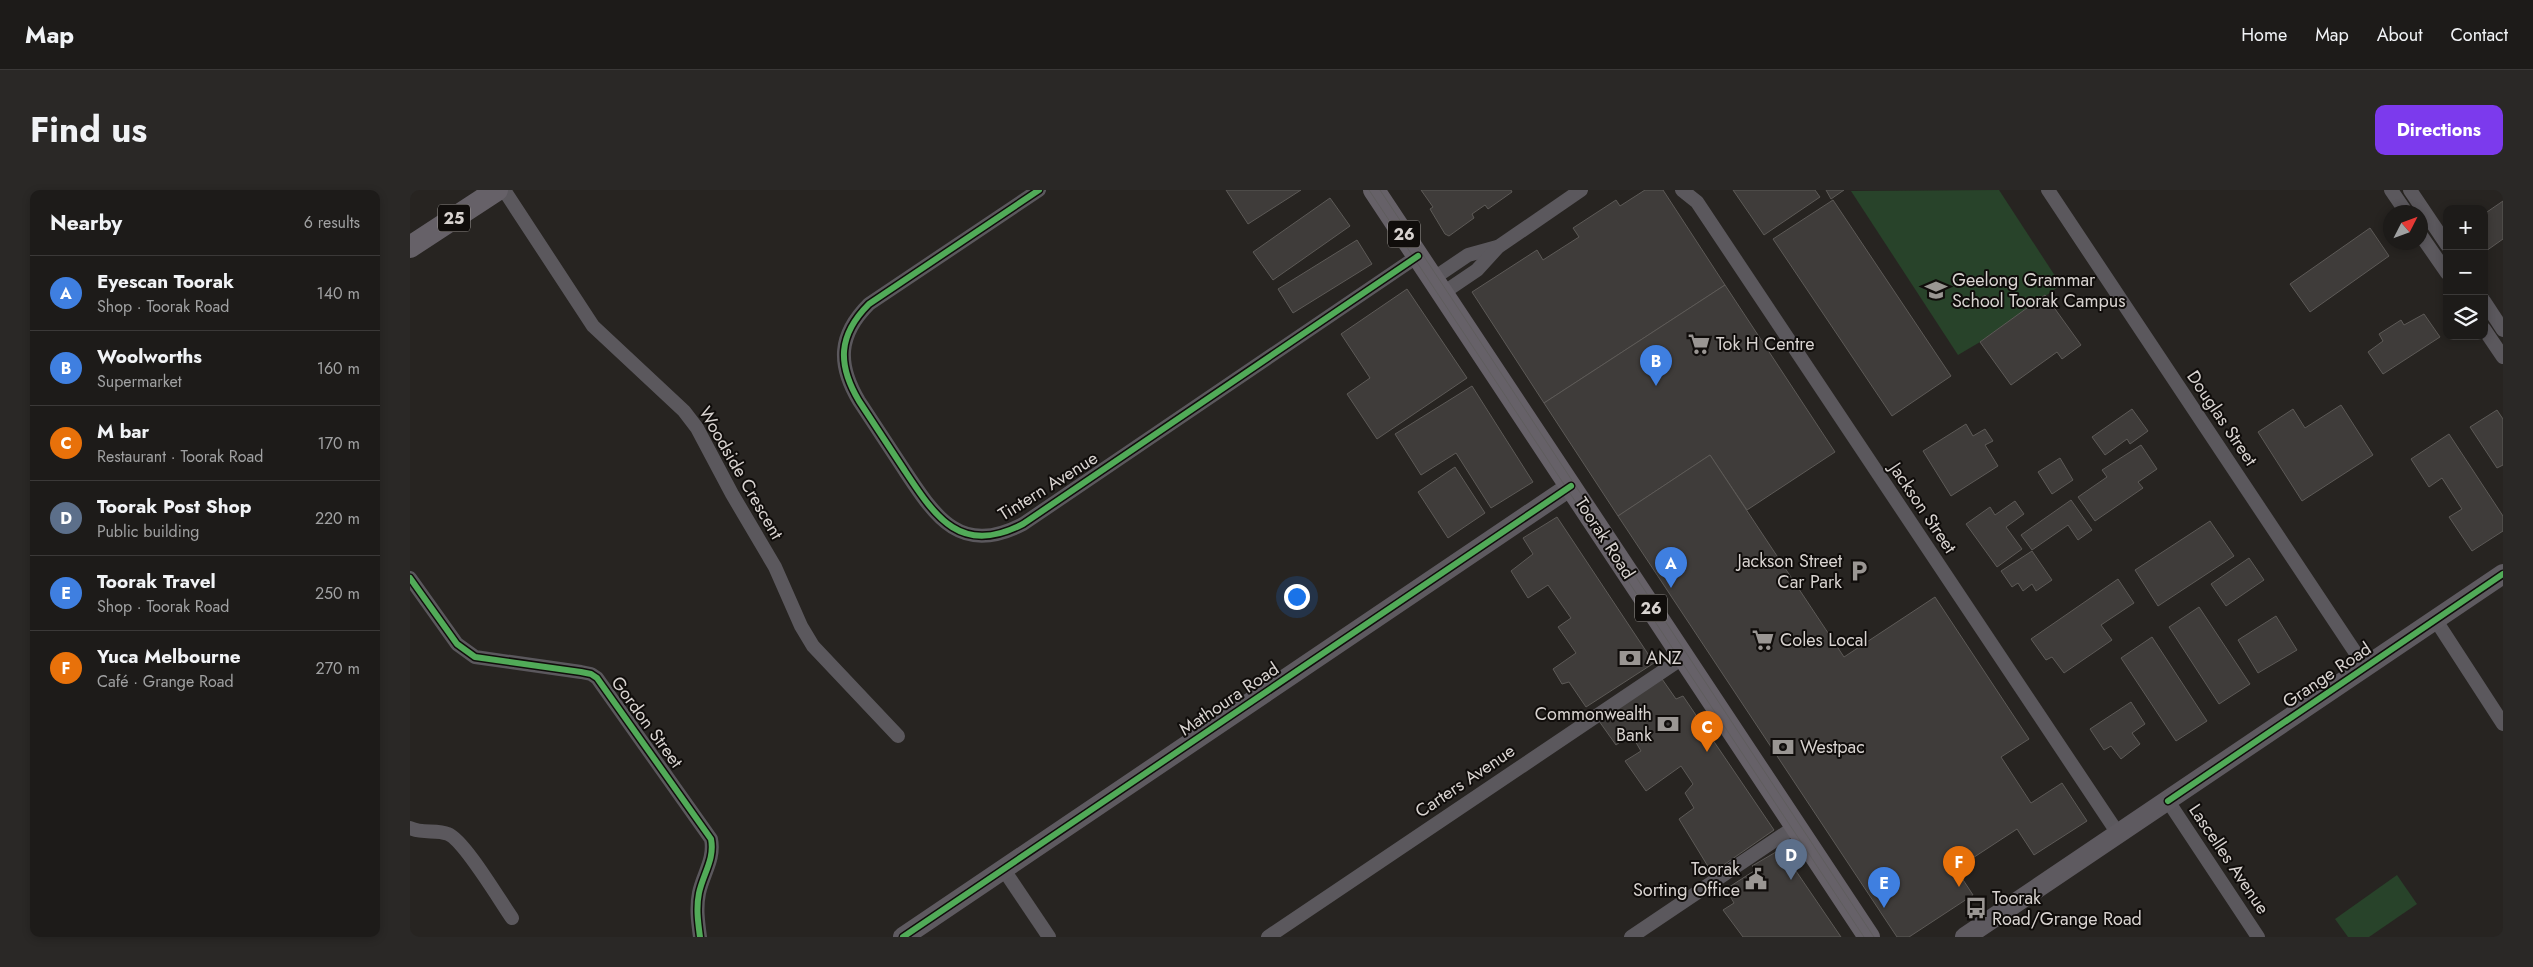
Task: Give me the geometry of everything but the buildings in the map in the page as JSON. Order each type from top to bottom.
[{"type":"main road","name":"25","points":[[410,247],[497,190]]},
{"type":"main road","name":"Toorak Road","points":[[1374,190],[1869,937]]},
{"type":"street","name":"Woodside Crescent","points":[[504,190],[594,326],[678,405],[697,428],[732,494],[775,567],[801,626],[813,646],[898,736]]},
{"type":"street","name":"Tintern Avenue","points":[[1038,190],[869,304],[857,316],[845,342],[845,370],[850,386],[859,401],[932,511],[942,521],[965,533],[996,535],[1023,524],[1418,256]]},
{"type":"street","points":[[1438,285],[1468,256],[1498,247],[1581,190]]},
{"type":"street","name":"Jackson Street","points":[[1682,190],[1696,196],[2119,835]]},
{"type":"street","name":"Douglas Street","points":[[2048,190],[2365,667]]},
{"type":"street","points":[[2391,190],[2401,205]]},
{"type":"street","points":[[2410,190],[2443,239]]},
{"type":"street","points":[[2428,246],[2443,267]]},
{"type":"street","points":[[2488,307],[2503,330]]},
{"type":"street","points":[[2488,335],[2503,357]]},
{"type":"street","name":"Mathoura Road","points":[[903,937],[1571,486]]},
{"type":"street","name":"Grange Road","points":[[1965,937],[2119,835],[2503,574]]},
{"type":"street","name":"Gordon Street","points":[[410,578],[457,644],[474,657],[581,672],[591,674],[596,678],[710,839],[713,848],[711,860],[699,891],[696,907],[700,937]]},
{"type":"street","points":[[2435,619],[2503,724]]},
{"type":"street","name":"Carters Avenue","points":[[1268,937],[1684,657]]},
{"type":"street","name":"Lascelles Avenue","points":[[2168,801],[2258,937]]},
{"type":"street","points":[[1631,937],[1796,826]]},
{"type":"street","points":[[410,828],[447,833],[452,836],[463,847],[512,918]]},
{"type":"street","points":[[1004,870],[1049,937]]},
{"type":"green space","points":[[1999,190],[2061,285],[1980,342],[1958,355],[1851,191]]},
{"type":"green space","points":[[2397,875],[2417,904],[2369,937],[2348,937],[2335,919]]},
{"type":"tram line","points":[[1369,190],[1864,937]]},
{"type":"tram line","points":[[1380,190],[1874,937]]},
{"type":"cycle path","points":[[1039,190],[869,304],[851,327],[846,339],[844,362],[847,375],[859,401],[928,504],[952,527],[967,534],[983,536],[1001,533],[1023,524],[1418,256]]},
{"type":"cycle path","points":[[903,937],[1571,486]]},
{"type":"cycle path","points":[[2168,801],[2503,574]]},
{"type":"cycle path","points":[[410,578],[457,644],[475,657],[581,672],[591,674],[597,678],[711,839],[710,860],[698,899],[700,937]]},
{"type":"place","name":"Geelong Grammar School Toorak Campus","points":[[1936,290]]},
{"type":"place","name":"Tok H Centre","points":[[1699,344]]},
{"type":"place","name":"Woolworths","points":[[1656,386]]},
{"type":"place","name":"Jackson Street Car Park","points":[[1859,571]]},
{"type":"place","name":"Eyescan Toorak","points":[[1671,588]]},
{"type":"place","name":"Coles Local","points":[[1763,640]]},
{"type":"place","name":"ANZ","points":[[1630,658]]},
{"type":"place","name":"Commonwealth Bank","points":[[1668,724]]},
{"type":"place","name":"Westpac","points":[[1783,747]]},
{"type":"place","name":"M bar","points":[[1707,752]]},
{"type":"place","name":"Toorak Sorting Office","points":[[1756,879]]},
{"type":"place","name":"Toorak Post Shop","points":[[1791,880]]},
{"type":"place","name":"Yuca Melbourne","points":[[1959,887]]},
{"type":"place","name":"Toorak Travel","points":[[1884,908]]},
{"type":"place","name":"Toorak Road/Grange Road","points":[[1976,908]]}]
